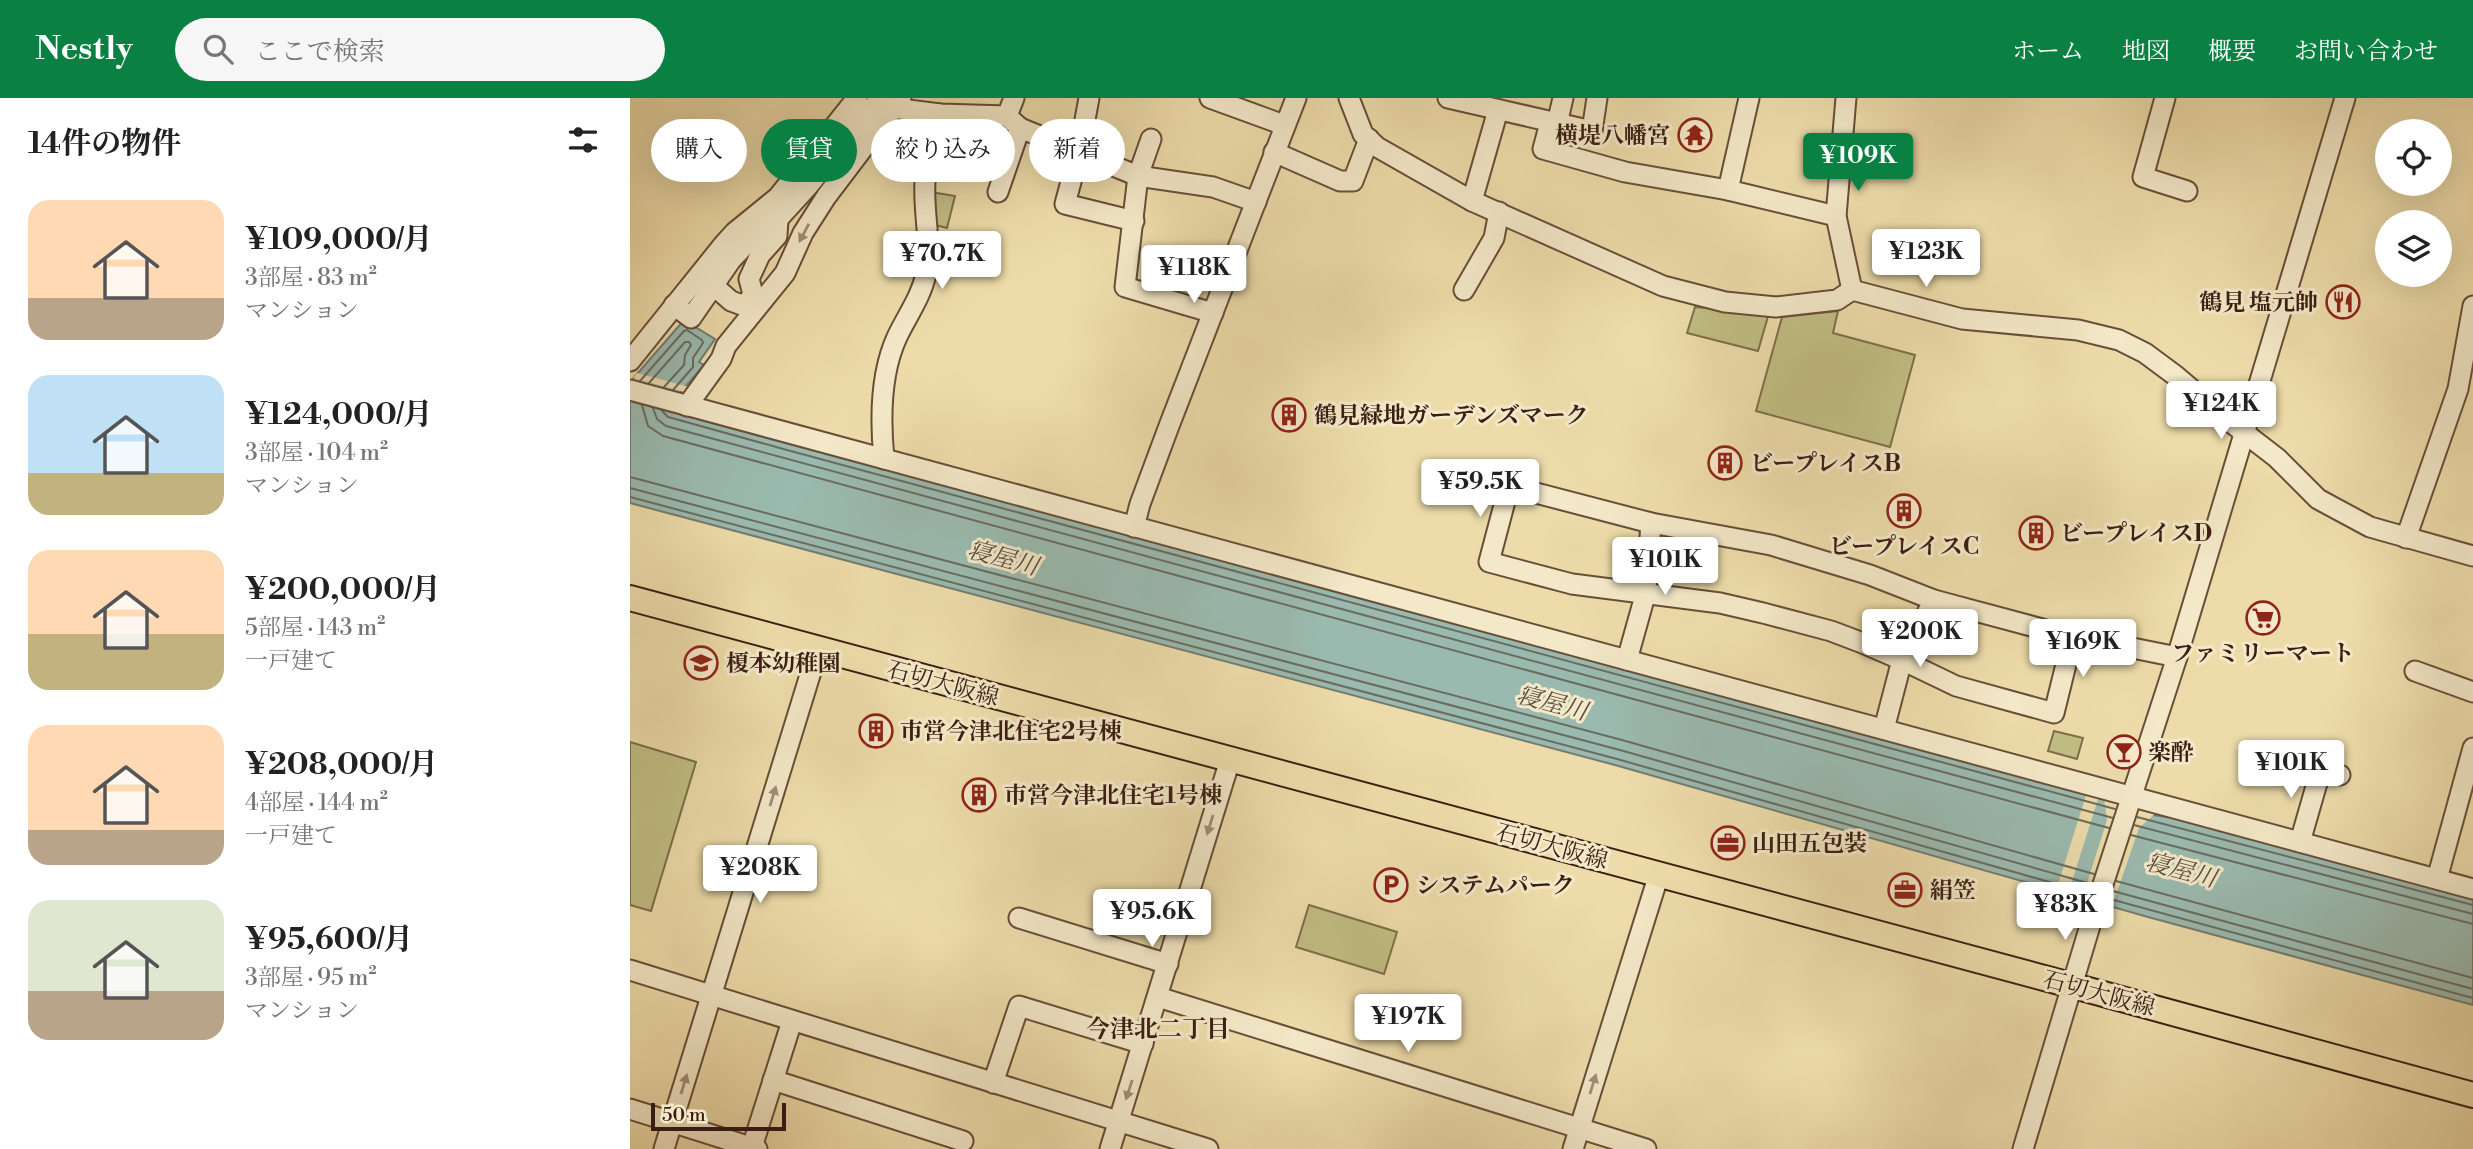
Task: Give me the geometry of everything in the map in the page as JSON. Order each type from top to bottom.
[{"type":"main road","name":"石切大阪線","points":[[630,598],[2473,1095]]},
{"type":"street","points":[[630,361],[735,232],[787,187],[857,98]]},
{"type":"street","points":[[1085,119],[1089,98]]},
{"type":"street","points":[[1209,98],[1284,125]]},
{"type":"street","points":[[1134,527],[1144,491],[1296,98]]},
{"type":"street","points":[[1349,98],[1363,134],[1377,147],[1472,201],[1662,286],[1725,302],[1776,307],[1837,300],[1852,290],[1962,319],[2078,330],[2119,340],[2145,353],[2176,376],[2277,458],[2318,499],[2370,527],[2473,556]]},
{"type":"street","points":[[1448,98],[1471,101],[1498,110],[1592,131],[1597,98]]},
{"type":"street","points":[[1563,98],[1543,149],[1625,172],[1728,190],[1836,216]]},
{"type":"street","points":[[1728,190],[1749,98]]},
{"type":"street","points":[[1846,98],[1836,216],[1852,290]]},
{"type":"street","points":[[2165,98],[2143,177],[2188,191]]},
{"type":"street","points":[[2023,1149],[2095,909],[2177,657],[2345,98]]},
{"type":"street","points":[[674,305],[691,318],[731,260],[749,241],[778,219],[891,101]]},
{"type":"street","points":[[891,101],[940,114],[1014,114],[998,192]]},
{"type":"street","points":[[680,404],[721,359],[726,346],[785,273],[803,233],[891,101]]},
{"type":"street","points":[[1472,201],[1498,110]]},
{"type":"street","points":[[884,459],[885,380],[897,338],[917,301],[926,275],[928,255],[925,181],[940,114]]},
{"type":"street","points":[[1151,139],[1138,176],[1125,287],[1213,313]]},
{"type":"street","points":[[1273,152],[1340,181],[1353,181],[1369,139]]},
{"type":"street","points":[[1125,171],[1138,176],[1213,187],[1256,202]]},
{"type":"street","points":[[1071,182],[1065,204],[1134,222]]},
{"type":"street","points":[[810,185],[826,197]]},
{"type":"street","points":[[1464,290],[1494,238],[1499,212]]},
{"type":"street","points":[[714,286],[731,301],[742,305],[748,302],[753,294],[749,279],[760,255],[777,236],[778,219]]},
{"type":"street","points":[[2406,538],[2458,389],[2473,306]]},
{"type":"street","points":[[630,390],[1884,729],[2130,800],[2473,889]]},
{"type":"street","points":[[2073,636],[2054,713],[1956,686],[1831,631],[1763,612],[1646,592],[1572,584],[1489,562],[1509,486],[1651,523],[1771,545],[1870,575],[1934,600],[2073,636],[2177,657]]},
{"type":"street","points":[[1627,660],[1646,592],[1651,523]]},
{"type":"street","points":[[1884,729],[1902,660],[1934,600]]},
{"type":"street","points":[[664,1149],[818,649]]},
{"type":"street","points":[[2415,671],[2473,692]]},
{"type":"street","points":[[2437,879],[2470,769],[2473,748]]},
{"type":"street","points":[[1110,1149],[1230,760]]},
{"type":"street","points":[[2300,842],[2330,772],[2301,764]]},
{"type":"street","points":[[1573,1149],[1659,874]]},
{"type":"street","points":[[1019,918],[1168,964]]},
{"type":"street","points":[[630,970],[1208,1149]]},
{"type":"street","points":[[1158,997],[1646,1149]]},
{"type":"street","points":[[993,1083],[1019,1006],[1143,1044]]},
{"type":"street","points":[[630,1109],[754,1148],[792,1021]]},
{"type":"street","points":[[773,1080],[963,1141]]},
{"type":"shaded area","points":[[931,192],[955,196],[947,228],[931,224]]},
{"type":"shaded area","points":[[1695,307],[1769,313],[1758,351],[1687,333]]},
{"type":"shaded area","points":[[1838,311],[1833,333],[1915,355],[1890,447],[1756,411],[1782,317]]},
{"type":"shaded area","points":[[2054,731],[2083,738],[2077,759],[2048,751]]},
{"type":"shaded area","points":[[630,742],[696,762],[651,911],[630,905]]},
{"type":"shaded area","points":[[1309,905],[1397,932],[1384,974],[1296,947]]},
{"type":"water","name":"寝屋川","points":[[684,320],[715,339],[699,362],[704,365],[669,410],[2102,797],[2153,815],[2180,819],[2473,899],[2473,1005],[2148,917],[1615,765],[630,503],[630,382]]},
{"type":"pier","points":[[637,373],[689,387],[685,392],[633,378]]},
{"type":"pier","points":[[2087,792],[2099,796],[2067,897],[2055,894]]},
{"type":"pier","points":[[2104,798],[2157,812],[2139,828],[2111,910],[2081,902],[2107,820]]},
{"type":"place","name":"横堤八幡宮","points":[[1695,135]]},
{"type":"place","name":"鶴見 塩元帥","points":[[2343,302]]},
{"type":"place","name":"鶴見緑地ガーデンズマーク","points":[[1289,415]]},
{"type":"place","name":"ビープレイスB","points":[[1725,463]]},
{"type":"place","name":"ビープレイスC","points":[[1904,511]]},
{"type":"place","name":"ビープレイスD","points":[[2036,533]]},
{"type":"place","name":"ファミリーマート","points":[[2263,618]]},
{"type":"place","name":"榎本幼稚園","points":[[701,663]]},
{"type":"place","name":"市営今津北住宅2号棟","points":[[876,731]]},
{"type":"place","name":"楽酔","points":[[2124,752]]},
{"type":"place","name":"市営今津北住宅1号棟","points":[[979,795]]},
{"type":"place","name":"山田五包装","points":[[1728,843]]},
{"type":"place","name":"システムパーク","points":[[1391,885]]},
{"type":"place","name":"絹笠","points":[[1905,890]]},
{"type":"district","name":"今津北二丁目","points":[[1158,1029]]}]
